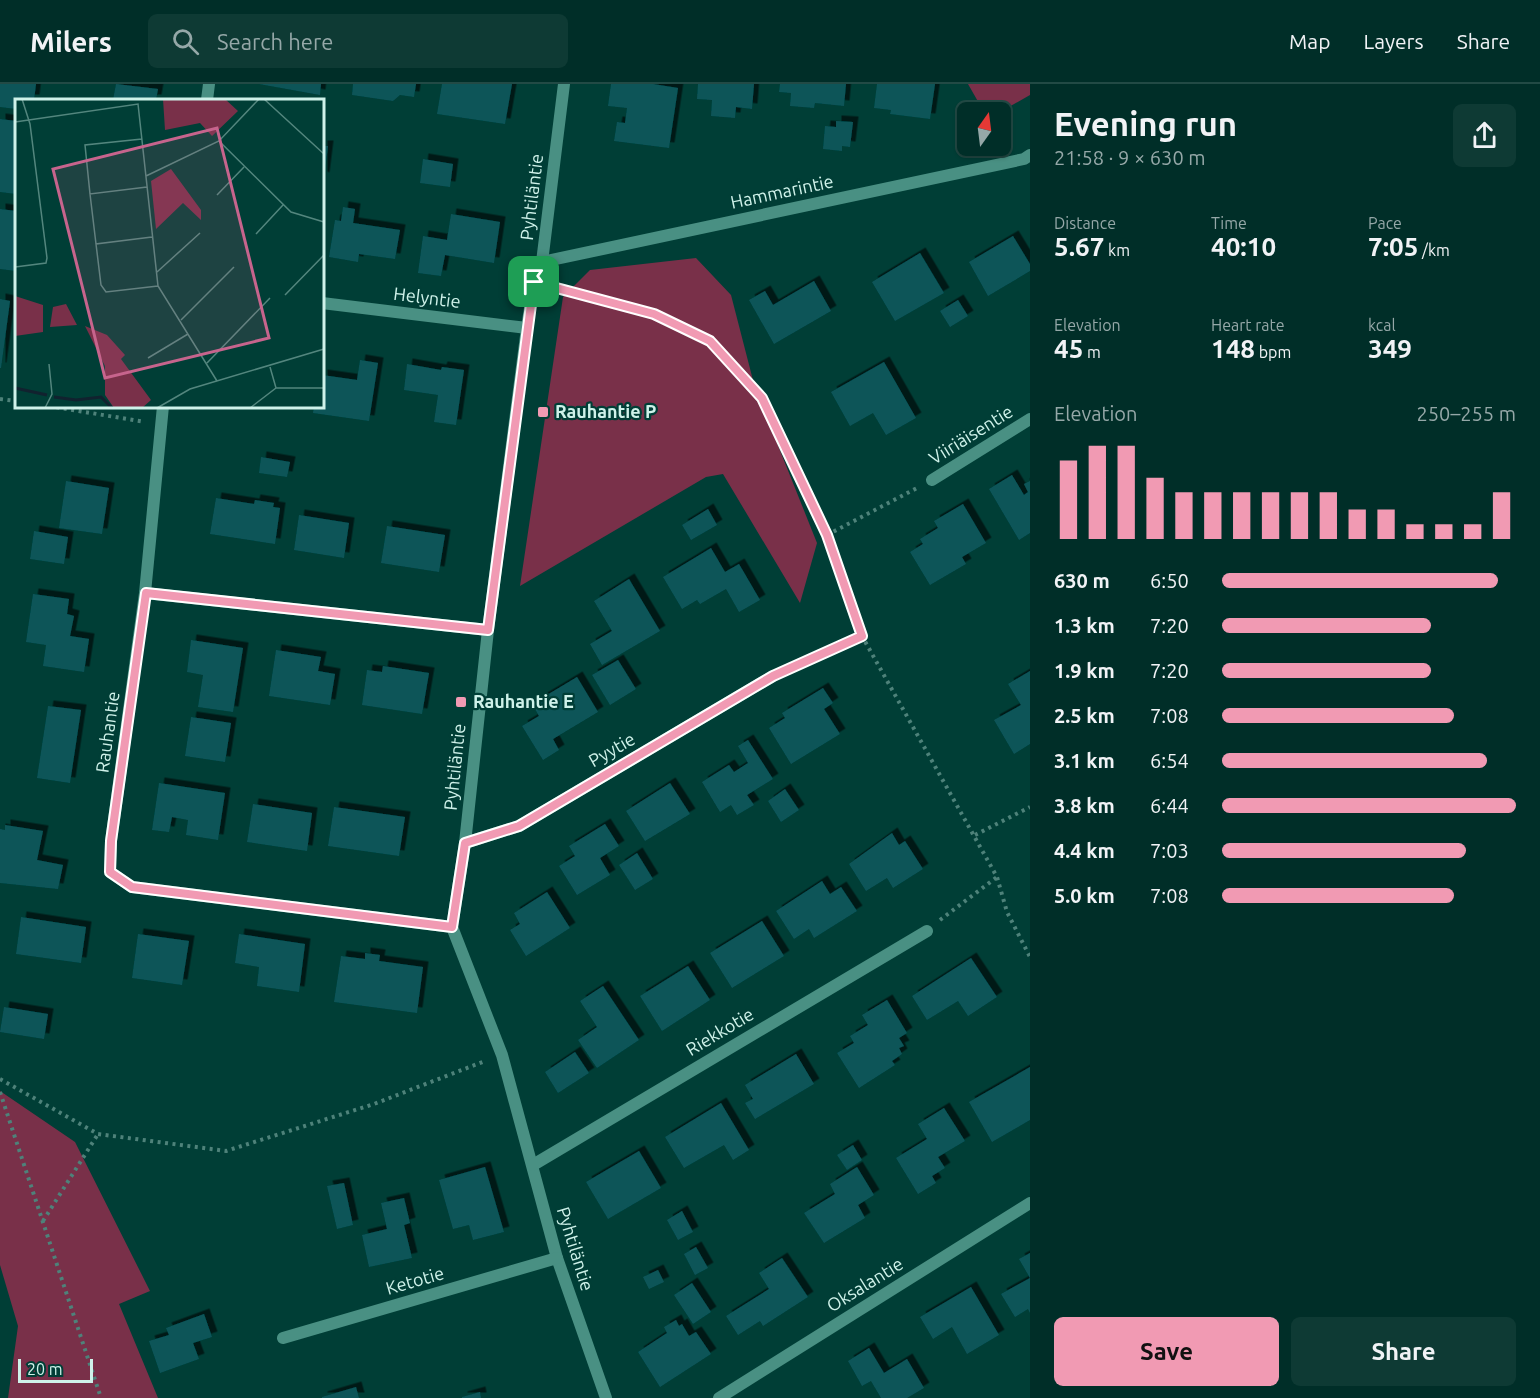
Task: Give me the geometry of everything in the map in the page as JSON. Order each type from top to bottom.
[{"type":"street","points":[[207,99],[209,84]]},
{"type":"street","name":"Pyhtiläntie","points":[[564,84],[542,262],[534,282],[526,328],[488,630],[465,843],[452,927],[502,1055],[557,1258],[606,1398]]},
{"type":"street","name":"Hammarintie","points":[[542,262],[1028,161]]},
{"type":"street","name":"Helyntie","points":[[324,303],[526,328]]},
{"type":"street","points":[[163,408],[146,593],[488,630]]},
{"type":"street","name":"Viiriäisentie","points":[[932,480],[1030,419]]},
{"type":"street","name":"Rauhantie","points":[[146,593],[111,841],[110,872],[132,887],[452,927]]},
{"type":"street","name":"Pyytie","points":[[465,843],[519,826],[773,676]]},
{"type":"street","name":"Riekkotie","points":[[532,1165],[927,931]]},
{"type":"street","name":"Oksalantie","points":[[719,1398],[1030,1203]]},
{"type":"street","name":"Ketotie","points":[[283,1338],[557,1258]]},
{"type":"path","points":[[534,282],[654,314],[710,341],[762,398],[827,535],[862,636],[997,877],[1007,912],[1030,957]]},
{"type":"path","points":[[0,399],[15,401]]},
{"type":"path","points":[[61,408],[161,425]]},
{"type":"path","points":[[827,535],[932,480]]},
{"type":"path","points":[[773,676],[862,636]]},
{"type":"path","points":[[975,835],[1030,807]]},
{"type":"path","points":[[927,931],[997,877]]},
{"type":"path","points":[[0,1079],[98,1134],[226,1151],[374,1104],[502,1055]]},
{"type":"path","points":[[0,1092],[101,1398]]},
{"type":"path","points":[[43,1221],[98,1134]]},
{"type":"shaded area","points":[[968,84],[1030,84],[1030,95],[1011,106],[1011,102],[978,102]]},
{"type":"shaded area","points":[[696,258],[731,295],[755,388],[817,543],[800,603],[723,474],[706,477],[520,586],[563,297],[590,270]]},
{"type":"shaded area","points":[[0,1091],[75,1142],[150,1291],[119,1304],[158,1398],[8,1398],[18,1326],[0,1265]]},
{"type":"building","points":[[0,84],[36,84],[34,99],[15,99],[15,109],[0,107]]},
{"type":"building","points":[[116,84],[158,89],[156,99],[113,99]]},
{"type":"building","points":[[259,84],[321,84],[320,95]]},
{"type":"building","points":[[353,84],[416,84],[414,97],[400,95],[393,101],[352,95]]},
{"type":"building","points":[[442,84],[512,84],[505,124],[437,114]]},
{"type":"building","points":[[611,84],[653,84],[678,88],[669,148],[614,141],[617,122],[625,123],[627,108],[608,106]]},
{"type":"building","points":[[698,84],[754,84],[752,109],[736,107],[735,118],[711,116],[712,100],[697,99]]},
{"type":"building","points":[[780,84],[846,84],[844,106],[815,103],[814,108],[790,106],[791,93],[779,92]]},
{"type":"building","points":[[877,84],[935,84],[930,119],[890,114],[891,110],[874,108]]},
{"type":"building","points":[[0,119],[15,121],[15,194],[0,192]]},
{"type":"building","points":[[836,121],[853,122],[850,147],[842,146],[842,151],[823,149],[825,126],[836,127]]},
{"type":"building","points":[[324,146],[328,146],[324,178]]},
{"type":"building","points":[[423,159],[453,164],[450,187],[420,183]]},
{"type":"building","points":[[343,207],[355,209],[353,223],[400,230],[395,259],[359,254],[358,262],[329,257],[335,220],[341,221]]},
{"type":"building","points":[[0,209],[15,211],[15,271],[0,269]]},
{"type":"building","points":[[451,214],[500,222],[494,263],[445,255],[441,276],[418,273],[423,236],[447,240]]},
{"type":"building","points":[[1013,236],[1030,264],[1030,271],[988,296],[969,262]]},
{"type":"building","points":[[920,253],[944,293],[895,321],[872,282]]},
{"type":"building","points":[[814,281],[831,311],[774,344],[749,300],[765,291],[773,305]]},
{"type":"building","points":[[0,299],[10,301],[1,368],[0,368]]},
{"type":"building","points":[[958,300],[968,316],[950,327],[940,311]]},
{"type":"building","points":[[360,360],[378,363],[369,421],[313,413],[314,408],[324,408],[324,375],[357,380]]},
{"type":"building","points":[[884,362],[916,418],[886,435],[873,413],[850,426],[831,392]]},
{"type":"building","points":[[407,364],[441,370],[442,367],[464,370],[456,425],[434,422],[438,395],[404,390]]},
{"type":"building","points":[[261,457],[290,462],[287,477],[259,473]]},
{"type":"building","points":[[1012,475],[1024,495],[1028,492],[1024,484],[1030,481],[1030,533],[1019,540],[989,489]]},
{"type":"building","points":[[66,481],[109,488],[102,534],[59,528]]},
{"type":"building","points":[[216,498],[254,504],[255,500],[274,503],[273,507],[280,508],[275,544],[210,534]]},
{"type":"building","points":[[963,504],[986,543],[962,557],[966,564],[930,585],[910,552],[923,544],[920,539],[938,528],[934,521]]},
{"type":"building","points":[[708,509],[717,525],[691,540],[682,525]]},
{"type":"building","points":[[299,515],[349,523],[344,558],[294,550]]},
{"type":"building","points":[[387,526],[445,535],[439,572],[381,563]]},
{"type":"building","points":[[34,531],[68,537],[64,564],[30,559]]},
{"type":"building","points":[[711,548],[725,572],[739,564],[760,600],[739,612],[726,589],[700,604],[697,600],[682,609],[663,577]]},
{"type":"building","points":[[629,579],[660,631],[602,665],[590,644],[612,631],[594,601]]},
{"type":"building","points":[[33,594],[69,599],[67,614],[74,616],[70,636],[89,639],[84,672],[43,666],[46,645],[26,642]]},
{"type":"building","points":[[191,640],[243,648],[233,712],[198,707],[203,675],[187,672]]},
{"type":"building","points":[[276,650],[321,657],[318,671],[335,674],[330,705],[269,696]]},
{"type":"building","points":[[618,660],[636,689],[610,705],[592,675]]},
{"type":"building","points":[[383,666],[429,673],[422,714],[362,705],[367,670],[382,672]]},
{"type":"building","points":[[1030,671],[1030,744],[1014,754],[994,720],[1021,705],[1008,684]]},
{"type":"building","points":[[577,677],[598,712],[553,739],[559,750],[543,760],[522,726],[539,716],[532,704]]},
{"type":"building","points":[[823,688],[833,703],[824,709],[840,734],[791,764],[769,728],[785,718],[782,713]]},
{"type":"building","points":[[48,706],[81,710],[70,783],[37,778]]},
{"type":"building","points":[[191,717],[231,723],[225,762],[185,756]]},
{"type":"building","points":[[748,740],[773,779],[747,795],[754,805],[737,815],[731,805],[720,812],[702,782],[729,765],[734,772],[748,763],[738,746]]},
{"type":"building","points":[[159,783],[225,793],[218,840],[186,835],[188,820],[172,817],[169,832],[152,830]]},
{"type":"building","points":[[670,783],[690,814],[645,841],[626,811]]},
{"type":"building","points":[[785,789],[799,810],[781,822],[768,801]]},
{"type":"building","points":[[253,804],[312,813],[307,851],[247,842]]},
{"type":"building","points":[[334,807],[405,817],[399,856],[328,846]]},
{"type":"building","points":[[605,824],[619,846],[600,858],[610,875],[577,895],[559,866],[575,856],[569,846]]},
{"type":"building","points":[[5,825],[43,831],[37,860],[63,865],[58,889],[0,883],[0,829],[5,830]]},
{"type":"building","points":[[892,833],[899,845],[905,841],[923,869],[893,888],[887,878],[866,891],[849,864]]},
{"type":"building","points":[[637,853],[653,879],[635,890],[619,865]]},
{"type":"building","points":[[822,881],[830,894],[841,887],[857,911],[814,938],[809,929],[794,939],[776,911]]},
{"type":"building","points":[[547,892],[570,928],[526,956],[510,930],[520,924],[514,913]]},
{"type":"building","points":[[21,917],[86,927],[81,963],[16,954]]},
{"type":"building","points":[[762,921],[784,956],[732,988],[710,953]]},
{"type":"building","points":[[138,934],[189,941],[182,985],[132,978]]},
{"type":"building","points":[[239,934],[305,944],[299,992],[257,986],[259,967],[235,963]]},
{"type":"building","points":[[365,953],[380,955],[379,961],[423,967],[417,1013],[334,1002],[341,956],[365,959]]},
{"type":"building","points":[[971,958],[997,997],[968,1016],[958,1001],[927,1020],[912,996]]},
{"type":"building","points":[[688,966],[710,1000],[662,1031],[640,996]]},
{"type":"building","points":[[603,986],[639,1040],[597,1068],[578,1040],[597,1027],[580,1001]]},
{"type":"building","points":[[887,1000],[907,1033],[899,1038],[904,1046],[899,1048],[902,1054],[892,1061],[895,1065],[859,1088],[837,1053],[854,1043],[850,1036],[868,1025],[862,1015]]},
{"type":"building","points":[[4,1007],[48,1014],[44,1039],[0,1032]]},
{"type":"building","points":[[575,1052],[589,1073],[558,1093],[545,1072]]},
{"type":"building","points":[[796,1054],[814,1084],[755,1119],[745,1103],[753,1099],[745,1085]]},
{"type":"building","points":[[1030,1067],[1030,1120],[992,1142],[969,1102]]},
{"type":"building","points":[[721,1103],[749,1150],[733,1160],[724,1145],[684,1168],[665,1137]]},
{"type":"building","points":[[944,1108],[965,1141],[938,1157],[945,1168],[932,1176],[936,1183],[918,1194],[896,1158],[927,1139],[918,1124]]},
{"type":"building","points":[[853,1145],[862,1160],[847,1170],[837,1155]]},
{"type":"building","points":[[639,1151],[661,1188],[608,1219],[586,1182]]},
{"type":"building","points":[[485,1167],[504,1232],[473,1240],[469,1225],[453,1229],[439,1180]]},
{"type":"building","points":[[857,1167],[874,1195],[858,1205],[865,1218],[824,1243],[804,1213],[835,1194],[830,1184]]},
{"type":"building","points":[[344,1183],[353,1225],[337,1229],[327,1186]]},
{"type":"building","points":[[404,1198],[410,1223],[404,1225],[412,1258],[369,1267],[362,1235],[387,1229],[381,1203]]},
{"type":"building","points":[[682,1211],[693,1232],[678,1240],[667,1220]]},
{"type":"building","points":[[696,1247],[708,1268],[695,1275],[684,1254]]},
{"type":"building","points":[[1030,1253],[1030,1278],[1019,1259]]},
{"type":"building","points":[[782,1258],[808,1297],[763,1326],[760,1321],[738,1335],[726,1316],[769,1289],[759,1273]]},
{"type":"building","points":[[658,1270],[664,1282],[649,1289],[643,1277]]},
{"type":"building","points":[[1030,1278],[1030,1313],[1028,1309],[1015,1317],[1001,1294]]},
{"type":"building","points":[[692,1283],[711,1312],[693,1324],[674,1295]]},
{"type":"building","points":[[971,1287],[999,1335],[967,1354],[952,1327],[933,1339],[920,1317]]},
{"type":"building","points":[[204,1314],[212,1337],[193,1343],[199,1359],[160,1373],[149,1341],[169,1335],[166,1328]]},
{"type":"building","points":[[676,1320],[679,1326],[682,1324],[689,1336],[696,1332],[711,1354],[660,1387],[638,1352],[667,1333],[664,1327]]},
{"type":"building","points":[[869,1348],[884,1373],[907,1359],[924,1388],[907,1398],[881,1398],[871,1381],[862,1386],[848,1361]]},
{"type":"building","points":[[356,1387],[359,1398],[322,1398],[322,1397]]},
{"type":"building","points":[[480,1392],[481,1398],[462,1398],[462,1397]]},
{"type":"place","name":"Rauhantie P","points":[[543,412]]},
{"type":"place","name":"Rauhantie E","points":[[461,702]]},
{"type":"route","points":[[534,282],[654,314],[710,341],[762,398],[827,535],[862,636],[773,676],[519,826],[465,843],[452,927],[132,887],[110,872],[111,841],[146,593],[488,630],[526,328],[534,282]]}]
